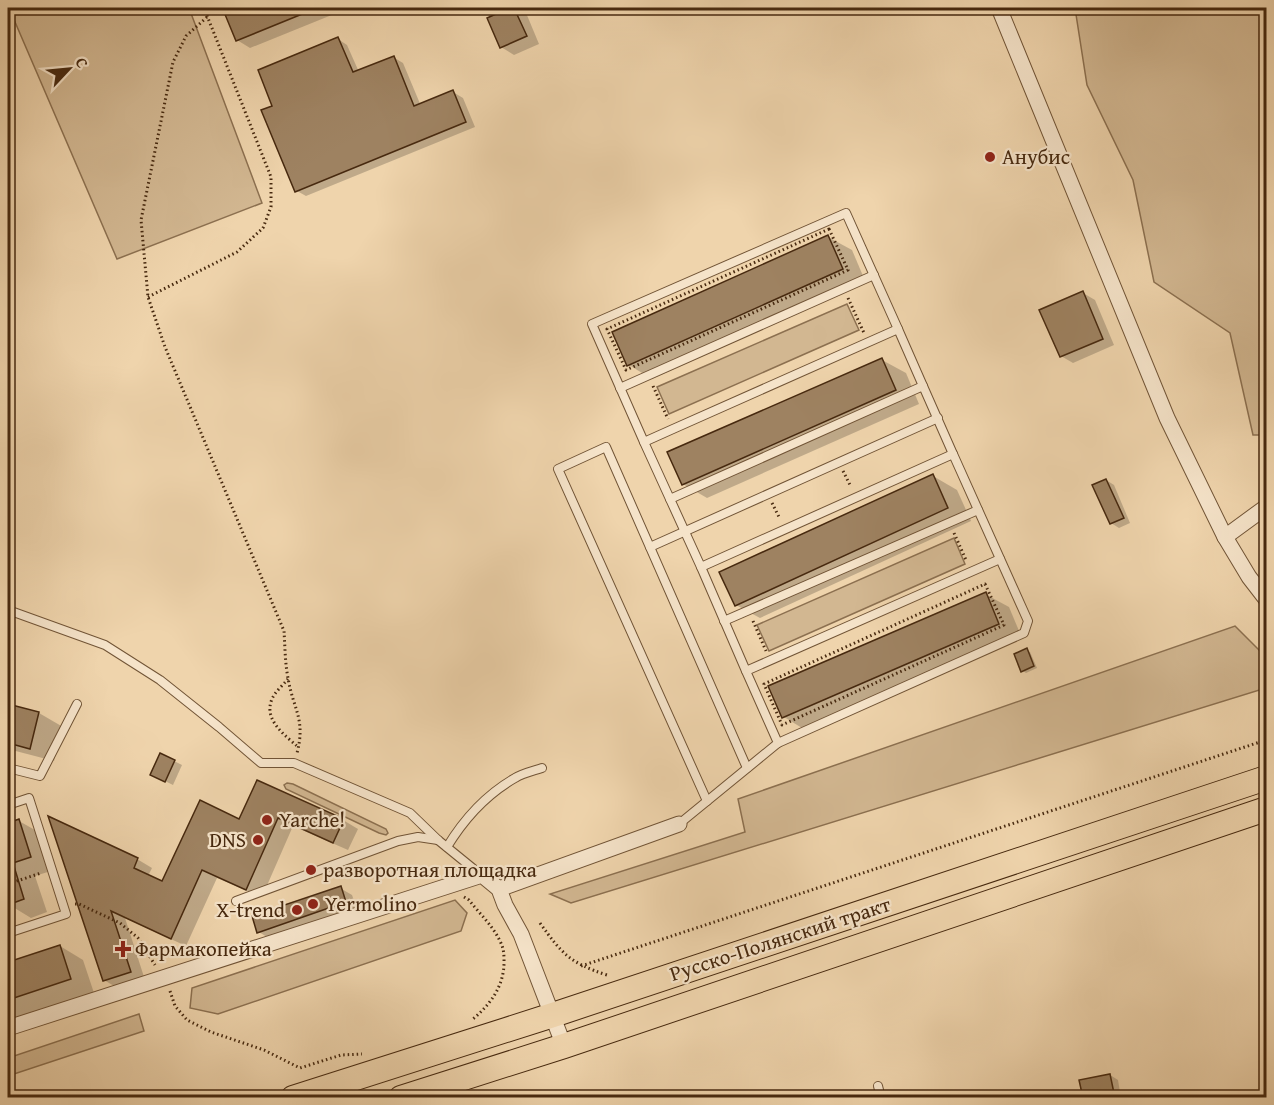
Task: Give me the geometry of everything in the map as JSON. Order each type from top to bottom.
[{"type":"main road","name":"Русско-Полянский тракт","points":[[293,1098],[553,1015],[1266,778]]},
{"type":"main road","name":"Русско-Полянский тракт","points":[[401,1098],[564,1046],[1266,809]]},
{"type":"street","points":[[999,8],[1167,418],[1225,537],[1249,577],[1266,599]]},
{"type":"street","points":[[1225,537],[1266,507]]},
{"type":"street","points":[[499,889],[679,824]]},
{"type":"street","points":[[8,1028],[482,875],[499,889],[521,934],[564,1046]]},
{"type":"lane","points":[[679,824],[778,743],[1024,633],[1028,621],[846,213],[592,324],[778,743]]},
{"type":"lane","points":[[620,388],[874,275]]},
{"type":"lane","points":[[645,442],[898,329]]},
{"type":"lane","points":[[670,499],[923,386]]},
{"type":"lane","points":[[650,547],[938,418]]},
{"type":"lane","points":[[707,801],[558,469],[606,447],[747,768]]},
{"type":"lane","points":[[700,567],[953,453]]},
{"type":"lane","points":[[724,621],[978,510]]},
{"type":"lane","points":[[746,671],[1000,559]]},
{"type":"lane","points":[[8,610],[105,645],[160,680],[261,763],[294,763],[410,813],[438,840],[482,875]]},
{"type":"lane","points":[[8,768],[40,776],[77,704]]},
{"type":"lane","points":[[447,847],[461,825],[496,790],[517,777],[542,768]]},
{"type":"lane","points":[[8,805],[29,798],[66,914],[8,933]]},
{"type":"lane","points":[[236,901],[398,841],[418,837],[438,840]]},
{"type":"lane","points":[[878,1086],[881,1098]]},
{"type":"path","points":[[148,297],[237,252],[263,228],[272,207],[271,177],[204,8]]},
{"type":"path","points":[[207,17],[186,36],[173,62],[141,220],[148,297],[165,346],[284,631],[288,679],[299,718],[301,738],[294,763]]},
{"type":"path","points":[[829,229],[848,270],[643,363],[626,370],[608,329],[829,229]]},
{"type":"path","points":[[837,275],[868,342]]},
{"type":"path","points":[[643,363],[673,429]]},
{"type":"path","points":[[949,522],[979,586]]},
{"type":"path","points":[[985,584],[1004,625],[782,725],[764,684],[979,586],[985,584]]},
{"type":"path","points":[[749,610],[778,678]]},
{"type":"path","points":[[288,679],[272,698],[270,712],[275,726],[298,747]]},
{"type":"path","points":[[581,966],[1266,740]]},
{"type":"path","points":[[8,884],[51,869]]},
{"type":"path","points":[[459,895],[469,900],[498,937],[503,949],[502,982],[479,1014],[467,1023]]},
{"type":"path","points":[[63,906],[79,904],[120,923],[138,938],[170,990],[182,1015],[211,1032],[255,1047],[300,1068],[341,1055],[362,1054]]},
{"type":"path","points":[[540,923],[558,948],[581,966],[607,974],[609,985]]},
{"type":"shaded area","points":[[9,8],[189,8],[262,203],[117,259]]},
{"type":"shaded area","points":[[1075,8],[1266,8],[1266,435],[1253,435],[1230,333],[1154,282],[1133,180],[1087,85]]},
{"type":"shaded area","points":[[847,304],[859,330],[669,414],[657,387]]},
{"type":"shaded area","points":[[954,538],[965,564],[769,651],[757,625]]},
{"type":"shaded area","points":[[1235,626],[1266,657],[1266,688],[571,903],[550,894],[745,832],[738,799]]},
{"type":"shaded area","points":[[287,783],[386,829],[388,833],[386,835],[379,833],[286,789],[284,785]]},
{"type":"shaded area","points":[[455,900],[467,913],[461,931],[218,1014],[190,1008],[192,988]]},
{"type":"shaded area","points":[[139,1014],[144,1031],[8,1076],[8,1058]]},
{"type":"building","points":[[234,8],[317,8],[236,41],[224,12]]},
{"type":"building","points":[[514,8],[527,36],[500,48],[487,18]]},
{"type":"building","points":[[338,37],[353,72],[394,56],[414,106],[453,90],[466,122],[295,192],[261,110],[272,106],[258,70]]},
{"type":"building","points":[[828,235],[843,269],[627,366],[612,332]]},
{"type":"building","points":[[1083,291],[1103,339],[1060,357],[1039,310]]},
{"type":"building","points":[[882,358],[896,390],[682,485],[667,452]]},
{"type":"building","points":[[933,474],[948,508],[735,606],[719,572]]},
{"type":"building","points":[[1106,479],[1124,518],[1110,524],[1092,485]]},
{"type":"building","points":[[986,592],[999,624],[782,718],[768,686]]},
{"type":"building","points":[[1027,648],[1034,666],[1021,672],[1014,654]]},
{"type":"building","points":[[8,704],[39,712],[30,749],[8,743]]},
{"type":"building","points":[[160,753],[175,760],[165,782],[150,775]]},
{"type":"building","points":[[257,780],[344,819],[333,843],[278,818],[246,890],[202,870],[171,939],[111,911],[131,972],[103,981],[48,816],[138,858],[134,868],[162,881],[200,800],[239,819]]},
{"type":"building","points":[[19,819],[31,857],[13,863],[24,899],[8,905],[8,823]]},
{"type":"building","points":[[341,886],[346,902],[257,933],[252,916]]},
{"type":"building","points":[[60,945],[71,979],[8,1000],[8,962]]},
{"type":"building","points":[[1110,1074],[1115,1098],[1083,1098],[1079,1080]]},
{"type":"place","name":"Анубис","points":[[990,157]]},
{"type":"place","name":"Yarche!","points":[[267,820]]},
{"type":"place","name":"DNS","points":[[258,840]]},
{"type":"place","name":"разворотная площадка","points":[[311,870]]},
{"type":"place","name":"Yermolino","points":[[313,904]]},
{"type":"place","name":"X-trend","points":[[297,910]]},
{"type":"place","name":"Фармакопейка","points":[[123,949]]}]
